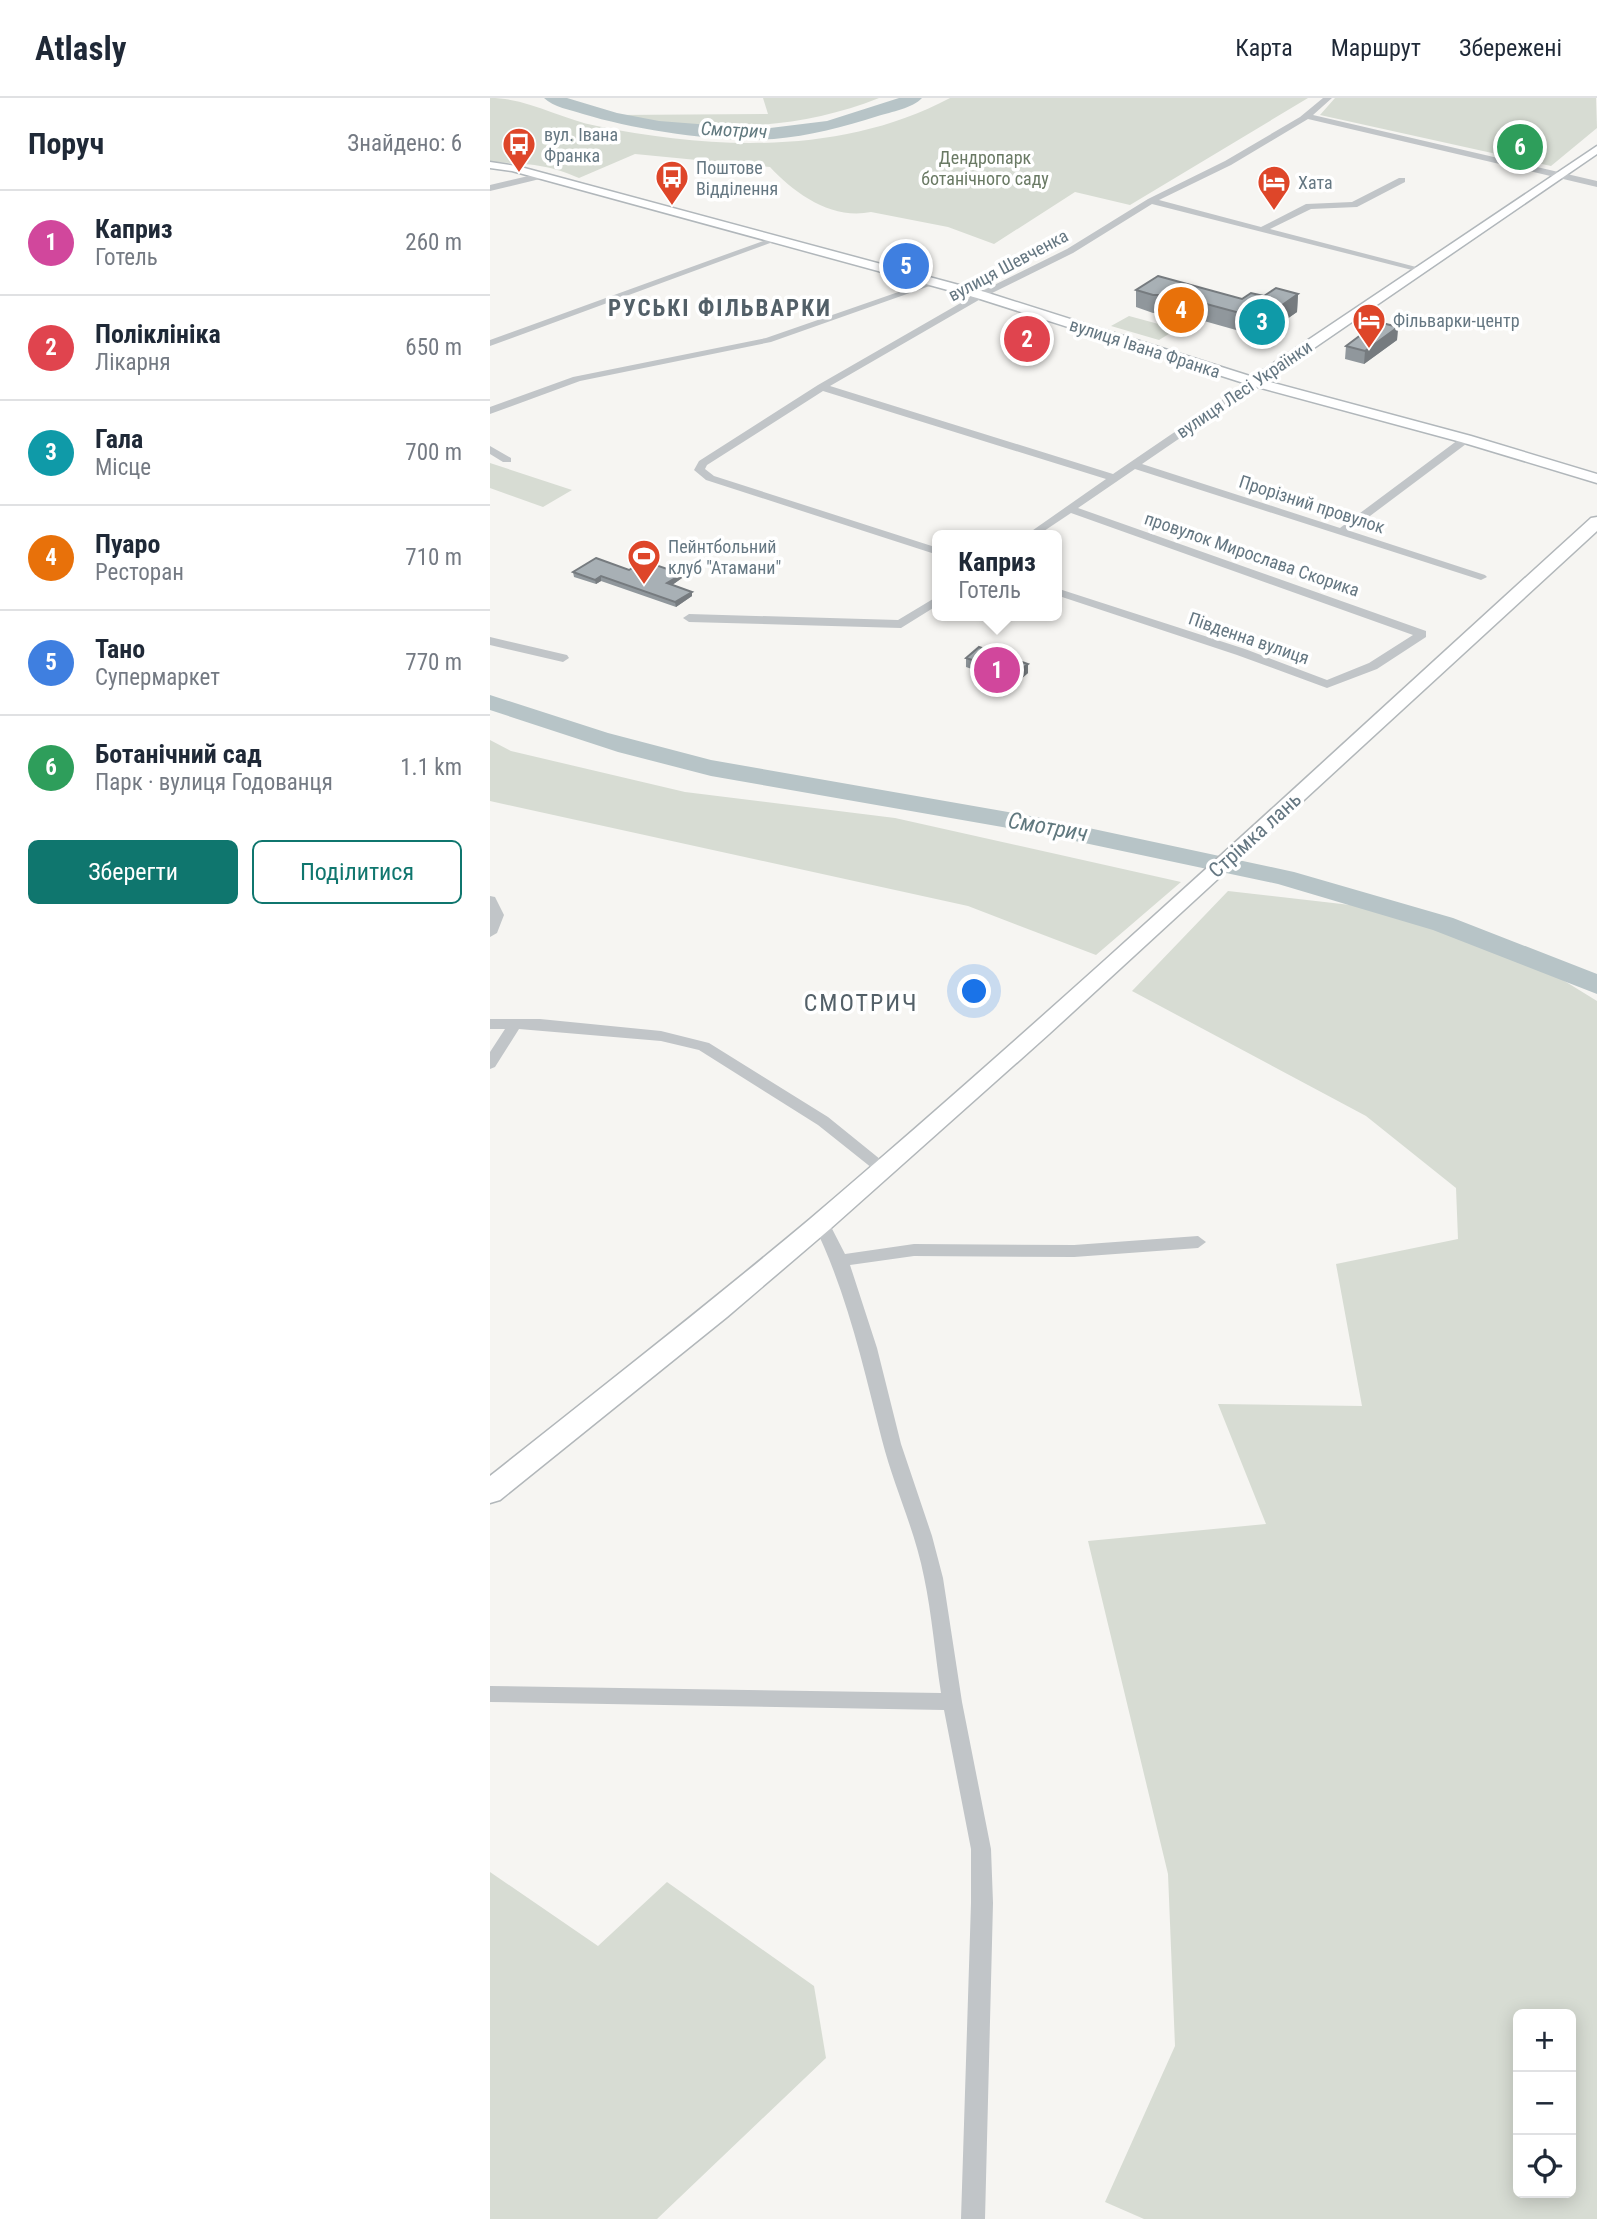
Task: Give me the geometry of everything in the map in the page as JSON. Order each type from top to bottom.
[{"type":"main road","name":"Стрімка лань","points":[[490,1492],[718,1310],[821,1223],[1041,1029],[1597,522]]},
{"type":"street","name":"вулиця Шевченка","points":[[932,550],[710,478],[699,470],[703,463],[822,387],[981,295],[1070,251],[1151,201],[1228,163],[1308,116],[1328,98]]},
{"type":"street","points":[[1308,116],[1597,184]]},
{"type":"street","name":"вулиця Лесі Українки","points":[[1038,530],[1597,149]]},
{"type":"street","name":"вулиця Івана Франка","points":[[490,165],[541,176],[981,295],[1255,382],[1466,439],[1597,479]]},
{"type":"street","points":[[490,188],[541,176]]},
{"type":"street","points":[[1263,229],[1310,206],[1354,205],[1402,180]]},
{"type":"street","points":[[1151,201],[1417,270]]},
{"type":"street","points":[[490,343],[777,239]]},
{"type":"street","points":[[490,411],[577,379],[768,340],[933,283]]},
{"type":"street","points":[[822,387],[1113,478]]},
{"type":"street","points":[[1343,531],[1466,439]]},
{"type":"street","points":[[490,449],[507,460]]},
{"type":"street","name":"Прорізний провулок","points":[[1132,464],[1482,577]]},
{"type":"street","name":"провулок Мирослава Скорика","points":[[1070,509],[1422,634]]},
{"type":"street","name":"Південна вулиця","points":[[1062,593],[1241,652],[1326,684],[1373,666],[1422,634]]},
{"type":"street","points":[[689,618],[901,624],[932,602]]},
{"type":"street","points":[[490,641],[563,658]]},
{"type":"street","points":[[490,900],[497,915],[490,933]]},
{"type":"street","points":[[490,1024],[540,1024],[662,1036],[704,1046],[823,1121],[883,1168]]},
{"type":"street","points":[[490,1063],[514,1024]]},
{"type":"street","points":[[821,1223],[840,1261],[868,1348],[892,1444],[934,1578],[952,1702],[981,1849],[982,1903],[973,2219]]},
{"type":"street","points":[[840,1261],[914,1250],[1074,1251],[1198,1242]]},
{"type":"street","points":[[490,1694],[952,1702]]},
{"type":"green space","name":"Дендропарк ботанічного саду","points":[[490,98],[518,101],[597,126],[686,140],[731,143],[822,138],[866,130],[909,117],[950,98],[1308,98],[1130,205],[1075,192],[994,244],[948,227],[871,212],[842,212],[828,208],[791,187],[770,167],[635,154],[579,178],[546,167],[490,162]]},
{"type":"green space","points":[[763,98],[879,98],[814,117],[748,126],[682,124],[615,115],[768,114]]},
{"type":"green space","points":[[1335,98],[1596,98],[1597,128],[1551,166],[1320,115]]},
{"type":"green space","points":[[1129,316],[1177,329],[1159,340],[1111,326]]},
{"type":"green space","points":[[490,463],[572,490],[543,507],[490,488]]},
{"type":"green space","points":[[490,740],[511,751],[685,792],[895,818],[1181,882],[1096,955],[968,906],[490,801]]},
{"type":"green space","points":[[1228,891],[1394,910],[1558,977],[1597,1001],[1597,2219],[1144,2219],[1105,2202],[1175,2046],[1168,1874],[1088,1541],[1266,1524],[1218,1404],[1362,1406],[1336,1264],[1458,1239],[1456,1188],[1366,1116],[1132,991]]},
{"type":"green space","points":[[490,1872],[598,1946],[667,1882],[814,1986],[826,2058],[657,2219],[490,2219]]},
{"type":"building","points":[[1158,276],[1242,299],[1251,293],[1264,296],[1276,288],[1298,294],[1262,319],[1173,295],[1153,295],[1136,290]]},
{"type":"building","points":[[1378,322],[1398,327],[1365,351],[1346,346]]},
{"type":"building","name":"Пейнтбольний клуб \"Атамани\"","points":[[596,558],[629,570],[644,561],[682,574],[667,583],[692,592],[675,602],[601,576],[595,580],[573,572]]},
{"type":"building","points":[[979,647],[1028,664],[1015,674],[966,658]]},
{"type":"waterway","name":"Смотрич","points":[[552,98],[637,122],[681,129],[762,134],[828,125],[914,98]]},
{"type":"waterway","name":"Смотрич","points":[[490,702],[599,739],[711,768],[1042,826],[1284,878],[1443,924],[1521,952],[1597,985]]},
{"type":"place","name":"Ботанічний сад","points":[[1520,147]]},
{"type":"place","name":"вул. Івана Франка","points":[[519,174]]},
{"type":"place","name":"Поштове Відділення","points":[[672,207]]},
{"type":"place","name":"Хата","points":[[1274,212]]},
{"type":"place","name":"Тано","points":[[906,266]]},
{"type":"place","name":"Пуаро","points":[[1181,310]]},
{"type":"place","name":"Гала","points":[[1262,322]]},
{"type":"place","name":"Поліклініка","points":[[1027,339]]},
{"type":"place","name":"Фільварки-центр","points":[[1369,350]]},
{"type":"place","name":"Пейнтбольний клуб \"Атамани\"","points":[[644,586]]},
{"type":"place","name":"Каприз","points":[[997,670]]},
{"type":"district","name":"РУСЬКІ ФІЛЬВАРКИ","points":[[720,308]]},
{"type":"district","name":"СМОТРИЧ","points":[[861,1003]]}]
